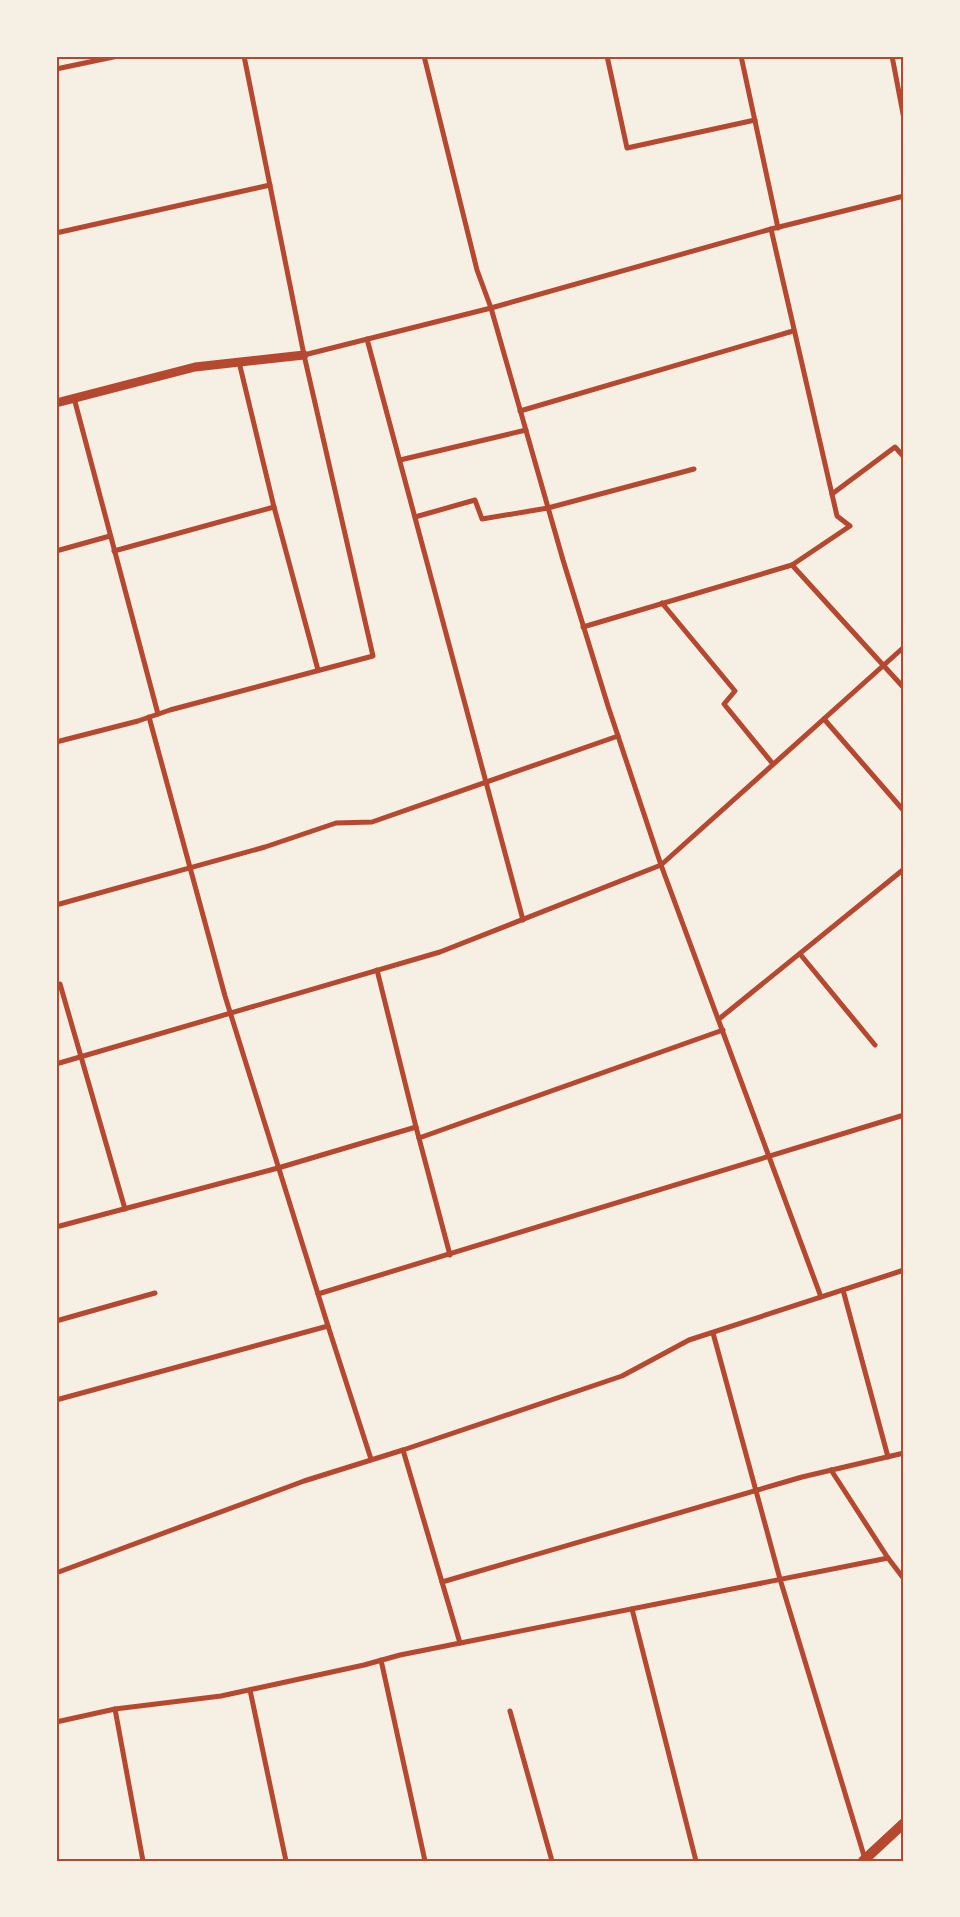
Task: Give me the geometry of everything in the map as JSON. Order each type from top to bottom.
[{"type":"main road","points":[[864,1860],[904,1823]]},
{"type":"street","points":[[56,69],[118,56]]},
{"type":"street","points":[[56,742],[373,656],[304,356],[244,56]]},
{"type":"street","points":[[424,56],[477,270],[491,308],[583,627],[661,865],[821,1297]]},
{"type":"street","points":[[608,56],[627,148],[755,120]]},
{"type":"street","points":[[741,56],[778,228]]},
{"type":"street","points":[[892,56],[904,119]]},
{"type":"street","points":[[56,233],[270,186]]},
{"type":"street","points":[[56,403],[195,367],[304,356],[491,308],[771,229],[904,196]]},
{"type":"street","points":[[583,627],[792,565],[850,526],[837,516],[771,229]]},
{"type":"street","points":[[520,410],[793,331]]},
{"type":"street","points":[[367,339],[523,920]]},
{"type":"street","points":[[239,362],[274,507],[318,670]]},
{"type":"street","points":[[74,398],[158,714]]},
{"type":"street","points":[[400,460],[526,430]]},
{"type":"street","points":[[832,494],[895,448],[904,457]]},
{"type":"street","points":[[415,517],[475,500],[482,519],[548,508],[694,469]]},
{"type":"street","points":[[114,551],[274,507]]},
{"type":"street","points":[[56,551],[110,536]]},
{"type":"street","points":[[792,565],[904,688]]},
{"type":"street","points":[[662,603],[735,691],[724,704],[773,764]]},
{"type":"street","points":[[56,1064],[440,952],[661,865],[904,648]]},
{"type":"street","points":[[150,717],[231,1012],[278,1168],[371,1459]]},
{"type":"street","points":[[824,719],[904,811]]},
{"type":"street","points":[[56,905],[265,847],[336,823],[372,822],[618,736]]},
{"type":"street","points":[[719,1020],[904,869]]},
{"type":"street","points":[[800,954],[875,1045]]},
{"type":"street","points":[[377,970],[450,1255]]},
{"type":"street","points":[[60,984],[124,1209]]},
{"type":"street","points":[[419,1138],[723,1030]]},
{"type":"street","points":[[318,1294],[904,1115]]},
{"type":"street","points":[[56,1227],[278,1168],[416,1127]]},
{"type":"street","points":[[56,1573],[304,1480],[403,1450],[622,1376],[689,1340],[904,1270]]},
{"type":"street","points":[[843,1290],[888,1456]]},
{"type":"street","points":[[56,1321],[155,1293]]},
{"type":"street","points":[[56,1400],[328,1326]]},
{"type":"street","points":[[713,1333],[780,1579],[864,1860]]},
{"type":"street","points":[[403,1450],[460,1643]]},
{"type":"street","points":[[442,1582],[756,1490],[904,1453]]},
{"type":"street","points":[[831,1470],[888,1558],[904,1579]]},
{"type":"street","points":[[56,1722],[115,1709],[221,1696],[460,1643],[888,1558]]},
{"type":"street","points":[[632,1609],[696,1861]]},
{"type":"street","points":[[381,1660],[425,1861]]},
{"type":"street","points":[[250,1690],[286,1861]]},
{"type":"street","points":[[115,1709],[143,1861]]},
{"type":"street","points":[[510,1711],[552,1861]]}]
